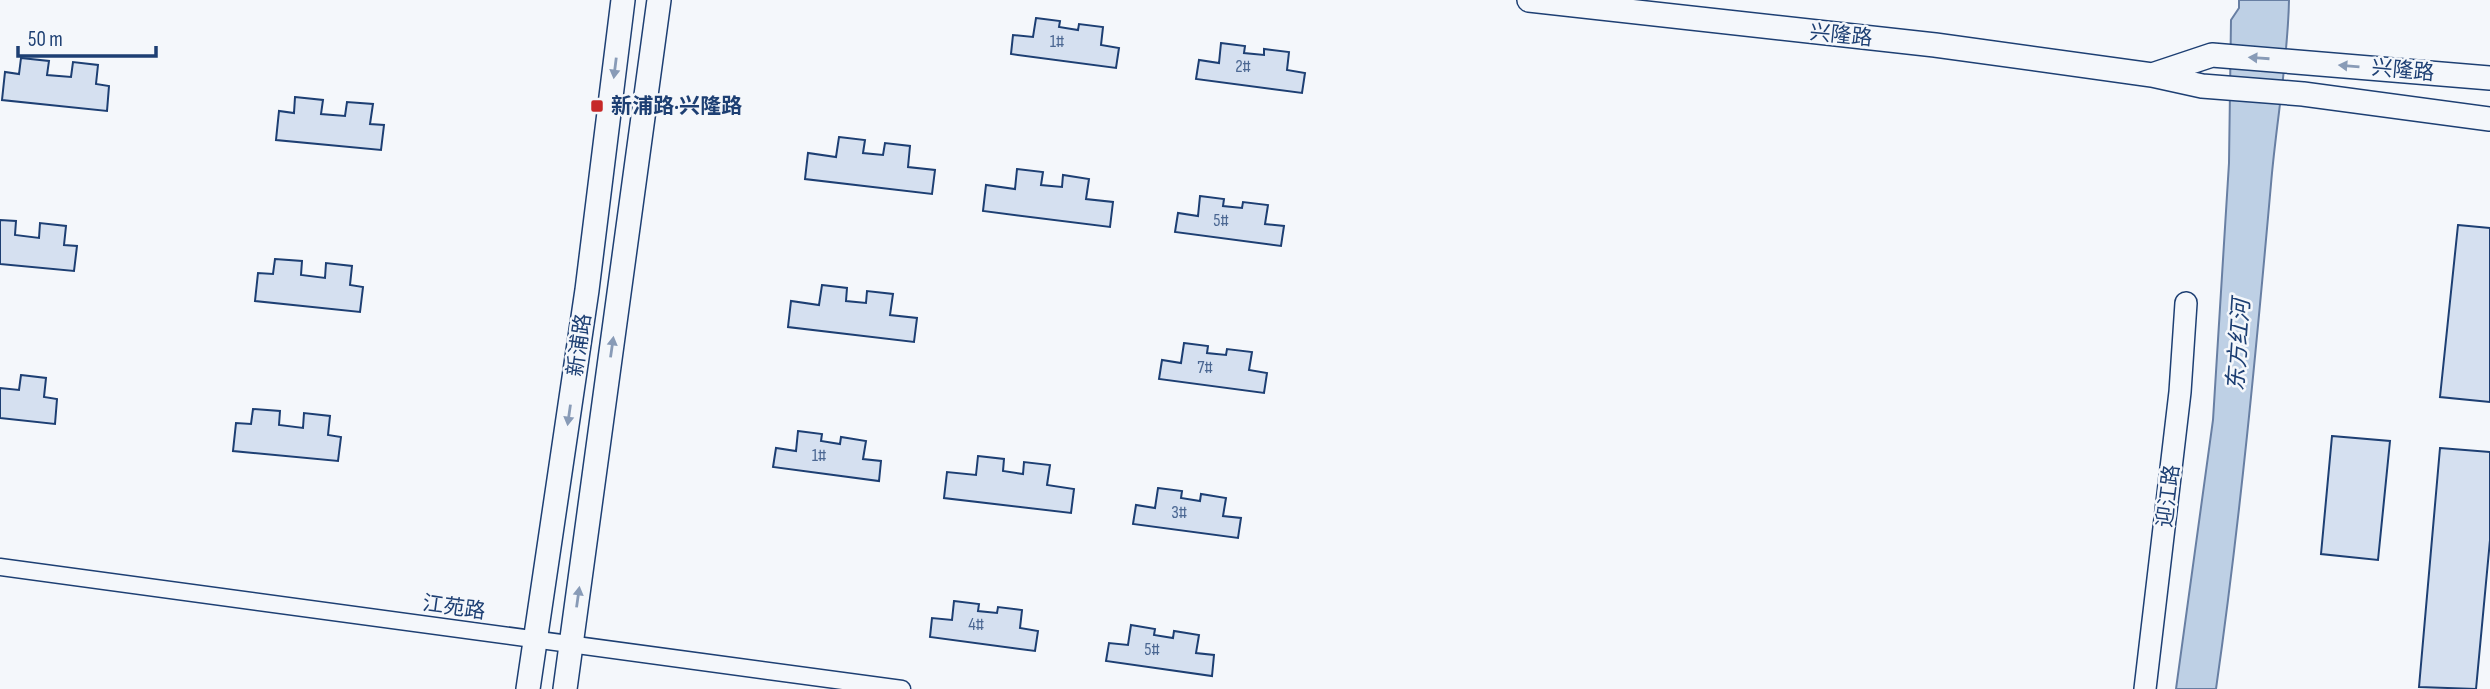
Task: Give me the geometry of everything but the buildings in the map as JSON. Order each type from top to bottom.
[{"type":"main road","name":"新浦路","points":[[528,689],[587,290],[624,0]]},
{"type":"main road","name":"新浦路","points":[[565,689],[659,0]]},
{"type":"main road","name":"兴隆路","points":[[1529,0],[1935,45],[2152,75],[2202,86],[2303,94],[2490,119]]},
{"type":"main road","name":"兴隆路","points":[[2152,75],[2212,55],[2490,78]]},
{"type":"street","name":"迎江路","points":[[2145,689],[2180,392],[2186,303]]},
{"type":"street","name":"江苑路","points":[[0,567],[902,689]]},
{"type":"water","name":"东方红河","points":[[2239,0],[2289,0],[2286,46],[2240,500],[2216,689],[2176,689],[2213,420],[2229,163],[2231,20],[2239,8]]},
{"type":"place","name":"新浦路·兴隆路","points":[[597,106]]}]
